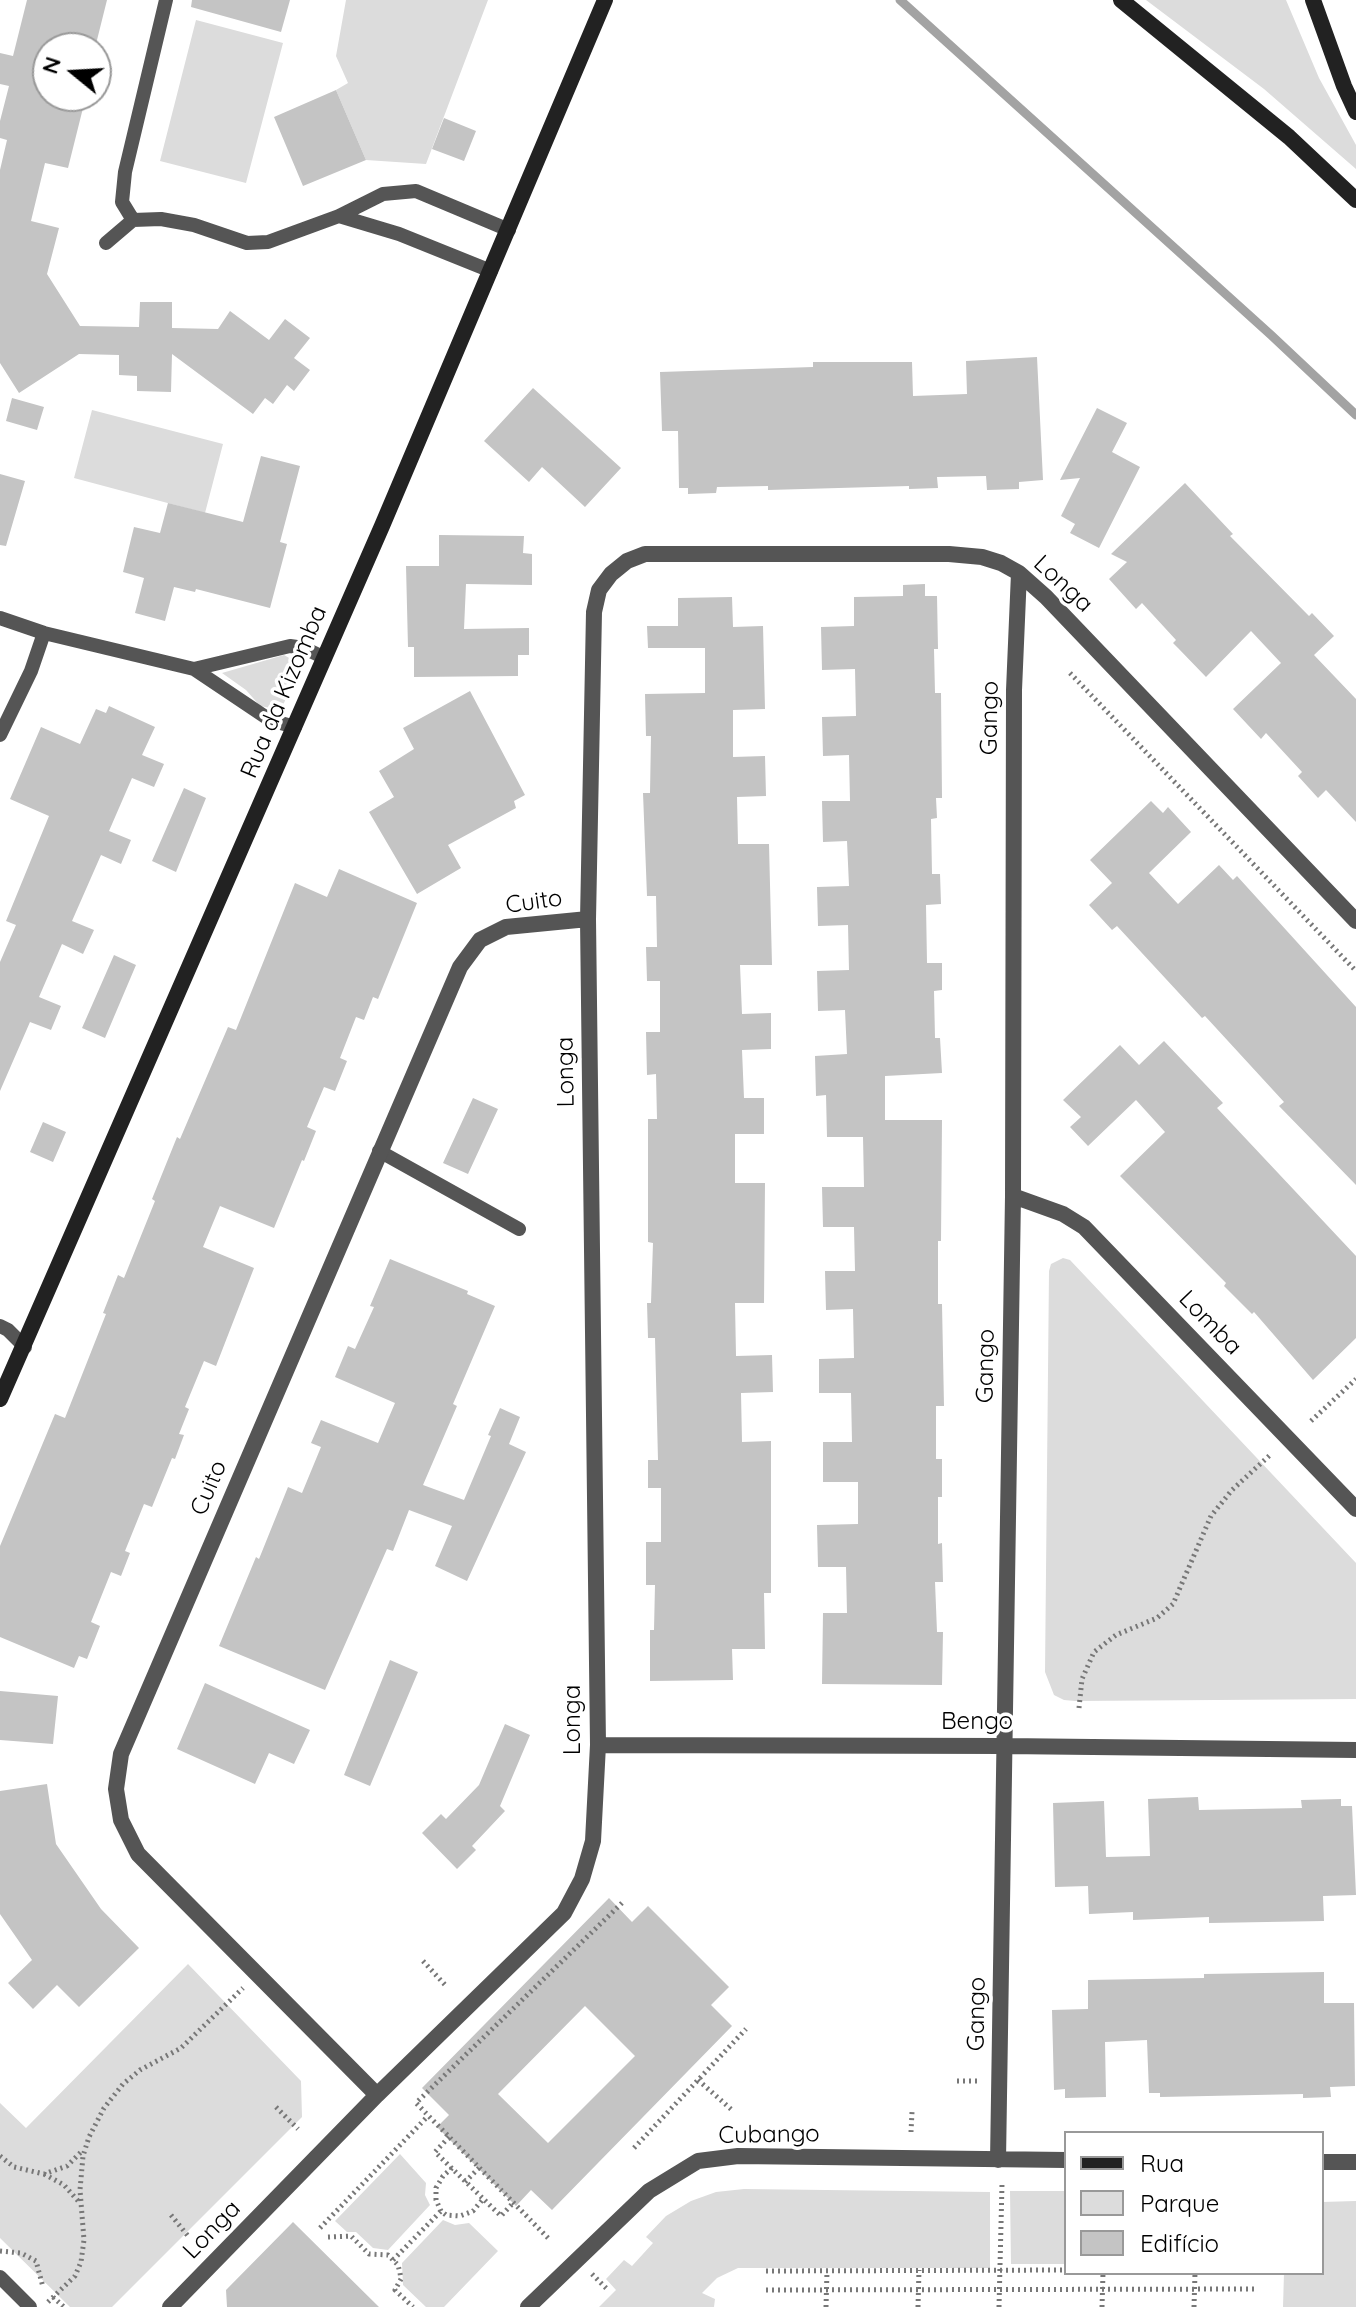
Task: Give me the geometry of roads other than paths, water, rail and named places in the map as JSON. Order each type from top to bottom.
[{"type":"main road","name":"Rua da Kizomba","points":[[2,1389],[25,1347],[325,658],[605,0]]},
{"type":"main road","points":[[1121,0],[1289,137],[1356,200]]},
{"type":"main road","points":[[1313,0],[1356,112]]},
{"type":"street","name":"Longa","points":[[170,2307],[377,2095],[564,1913],[582,1879],[593,1841],[598,1745],[588,919],[594,612],[599,590],[611,574],[627,561],[645,554],[949,554],[982,557],[1001,563],[1019,573],[1046,597],[1356,921]]},
{"type":"street","name":"Gango","points":[[998,2160],[1013,1196],[1014,690],[1019,573]]},
{"type":"street","name":"Cuito","points":[[377,2095],[138,1854],[121,1820],[118,1805],[116,1789],[121,1754],[460,967],[480,940],[506,927],[588,919]]},
{"type":"street","name":"Lomba","points":[[1013,1196],[1063,1214],[1084,1227],[1356,1509]]},
{"type":"street","name":"Bengo","points":[[598,1745],[1356,1750]]},
{"type":"street","name":"Cubango","points":[[528,2307],[649,2191],[698,2161],[738,2156],[1064,2160]]},
{"type":"street","points":[[1324,2162],[1356,2162]]},
{"type":"lane","points":[[133,220],[122,202],[125,172],[166,0]]},
{"type":"lane","points":[[106,243],[133,220],[161,219],[194,225],[247,243],[268,242],[339,216],[383,194],[416,191],[509,230]]},
{"type":"lane","points":[[339,216],[399,234],[491,271]]},
{"type":"lane","points":[[0,618],[44,633],[194,669],[270,720],[295,727]]},
{"type":"lane","points":[[0,735],[31,671],[44,633]]},
{"type":"lane","points":[[194,669],[290,646],[304,648],[325,658]]},
{"type":"lane","points":[[379,1151],[519,1229]]},
{"type":"lane","points":[[0,1326],[25,1347]]},
{"type":"lane","points":[[0,2277],[30,2307]]},
{"type":"waterway","points":[[900,0],[1356,415]]}]
